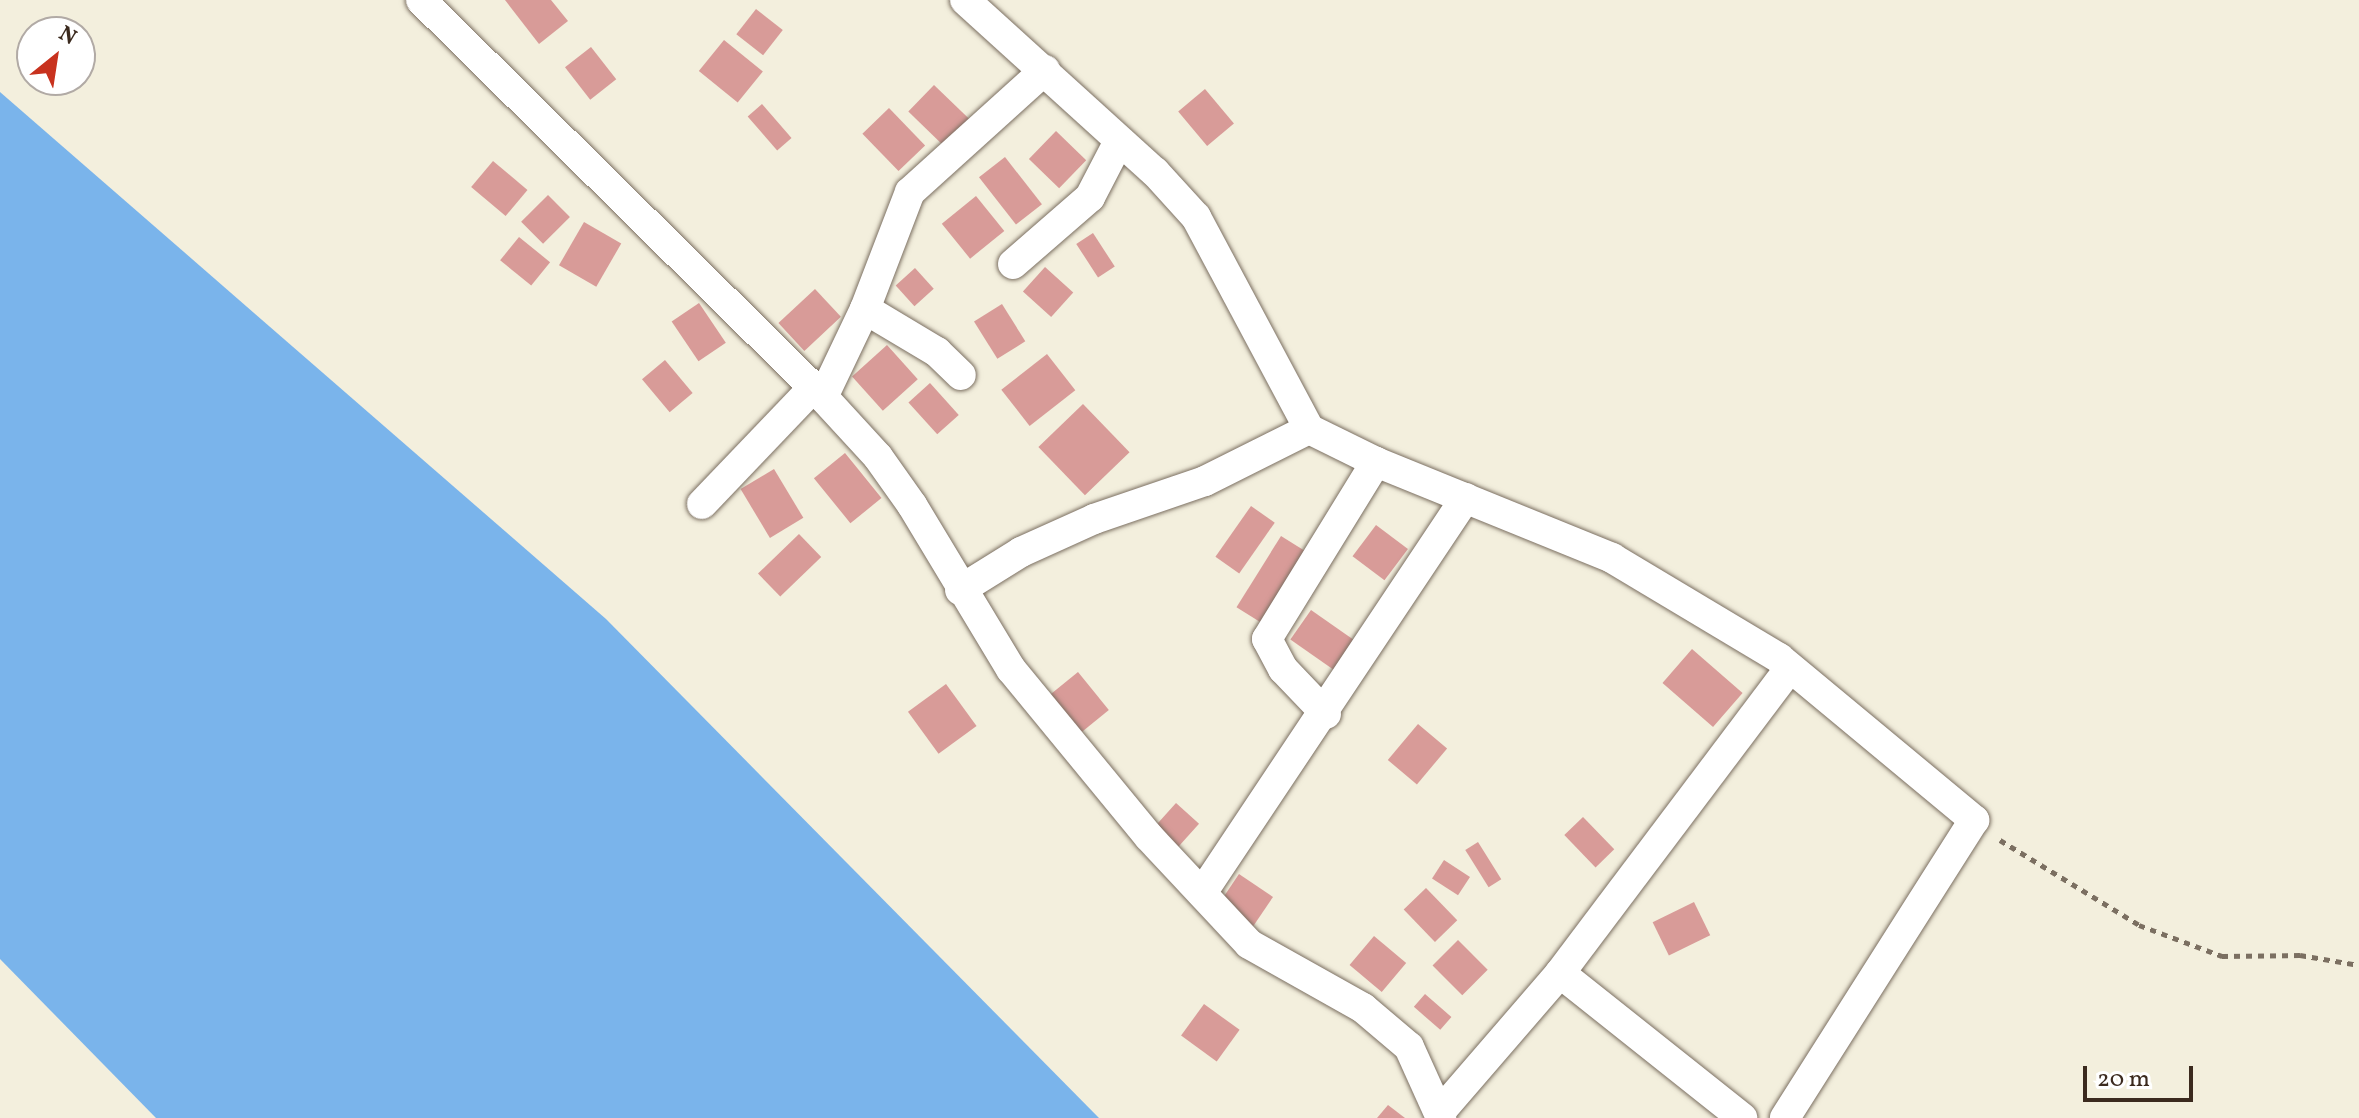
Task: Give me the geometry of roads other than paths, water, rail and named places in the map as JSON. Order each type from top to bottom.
[{"type":"street","points":[[421,0],[448,22],[708,288],[818,392],[886,469],[1011,669],[1149,837],[1249,944],[1363,1008],[1409,1047],[1441,1115],[1560,973],[1790,668]]},
{"type":"street","points":[[965,0],[1045,70],[1196,217],[1260,329],[1309,429],[1376,462],[1612,558],[1790,668],[1974,820],[1785,1118]]},
{"type":"street","points":[[702,504],[818,392],[865,309],[910,192],[1045,70]]},
{"type":"street","points":[[1013,264],[1090,197],[1119,141]]},
{"type":"street","points":[[865,309],[937,352],[961,375]]},
{"type":"street","points":[[960,590],[1021,552],[1094,519],[1205,481],[1309,429]]},
{"type":"street","points":[[1326,714],[1283,669],[1267,639],[1376,462]]},
{"type":"street","points":[[1202,893],[1326,714],[1465,498]]},
{"type":"street","points":[[1560,973],[1742,1118]]},
{"type":"water","points":[[0,92],[606,619],[1099,1118],[156,1118],[0,959]]}]
